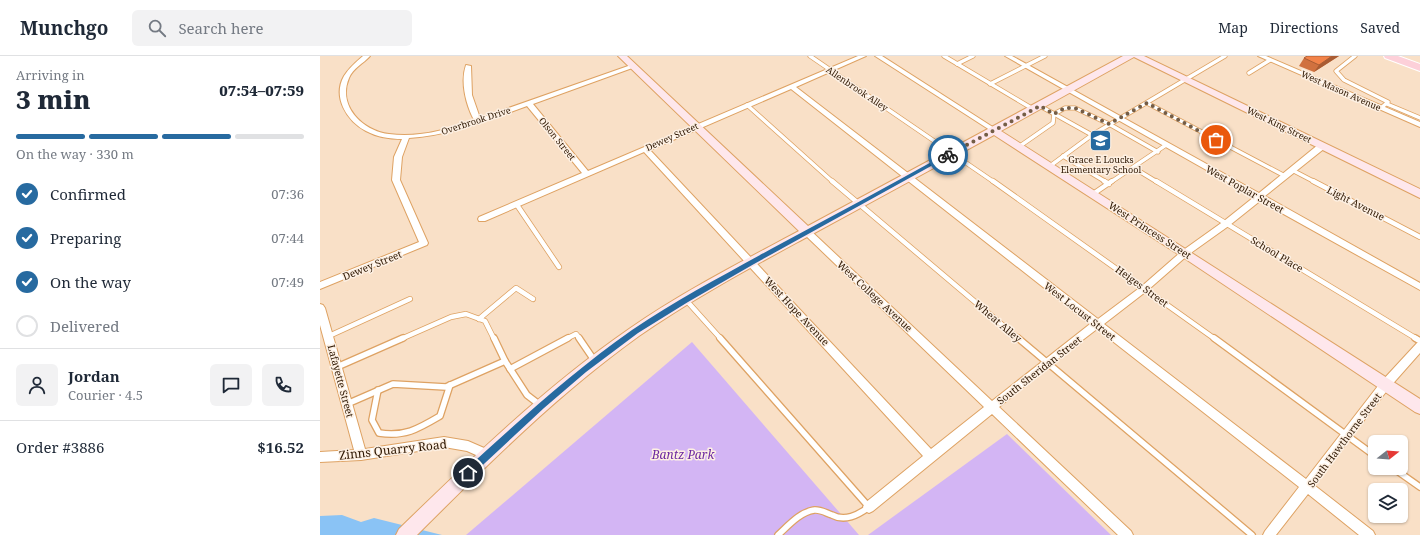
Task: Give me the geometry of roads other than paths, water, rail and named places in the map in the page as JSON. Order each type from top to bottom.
[{"type":"main road","points":[[1388,56],[1420,68]]},
{"type":"street","name":"Overbrook Drive","points":[[367,56],[355,65],[346,76],[342,86],[347,109],[353,120],[360,125],[385,136],[440,133],[478,122],[634,66]]},
{"type":"street","name":"West College Avenue","points":[[622,56],[1127,535]]},
{"type":"street","name":"Dewey Street","points":[[482,219],[863,56]]},
{"type":"street","name":"West Princess Street","points":[[878,56],[1186,253],[1420,407]]},
{"type":"street","name":"West Poplar Street","points":[[1008,56],[1420,287]]},
{"type":"street","points":[[405,535],[487,455],[542,406],[595,362],[636,332],[686,300],[752,262],[1130,56]]},
{"type":"street","name":"West King Street","points":[[1137,56],[1420,194]]},
{"type":"street","name":"West Mason Avenue","points":[[1261,56],[1420,125]]},
{"type":"street","points":[[468,66],[467,94],[471,109],[478,122]]},
{"type":"street","name":"West Locust Street","points":[[791,86],[1369,535]]},
{"type":"street","name":"Olson Street","points":[[529,104],[586,174]]},
{"type":"street","name":"Dewey Street","points":[[320,286],[424,243],[396,180],[398,157],[406,136]]},
{"type":"street","name":"South Sheridan Street","points":[[869,507],[1047,362],[1146,288],[1186,253],[1227,223],[1322,146]]},
{"type":"street","name":"West Hope Avenue","points":[[645,149],[752,262],[931,456]]},
{"type":"street","name":"Lafayette Street","points":[[320,308],[361,455]]},
{"type":"street","name":"South Hawthorne Street","points":[[1269,535],[1307,488],[1385,385],[1420,346]]},
{"type":"street","name":"Zinns Quarry Road","points":[[320,458],[361,455],[444,442],[468,446],[487,455]]},
{"type":"lane","name":"Allenbrook Alley","points":[[810,56],[905,121]]},
{"type":"lane","points":[[944,56],[990,84],[1037,108],[1054,114],[1092,135]]},
{"type":"lane","points":[[957,64],[973,56]]},
{"type":"lane","points":[[990,84],[1045,56]]},
{"type":"lane","points":[[1050,166],[1118,118],[1147,103],[1225,56]]},
{"type":"lane","points":[[1355,56],[1336,71],[1337,75],[1345,81],[1381,96],[1388,102],[1387,104],[1420,118]]},
{"type":"lane","points":[[1249,73],[1270,60]]},
{"type":"lane","name":"Light Avenue","points":[[1147,103],[1420,237]]},
{"type":"lane","points":[[1381,108],[1387,104]]},
{"type":"lane","name":"Wheat Alley","points":[[747,105],[858,204],[1252,535]]},
{"type":"lane","points":[[1054,114],[1065,108],[1075,108],[1109,124],[1158,152]]},
{"type":"lane","points":[[1020,146],[1053,123],[1054,114]]},
{"type":"lane","name":"Heiges Street","points":[[905,121],[1146,288],[1368,451]]},
{"type":"lane","points":[[1093,194],[1158,152],[1166,145]]},
{"type":"lane","points":[[1063,156],[1109,184]]},
{"type":"lane","name":"School Place","points":[[1134,168],[1420,341]]},
{"type":"lane","points":[[517,205],[559,267]]},
{"type":"lane","points":[[479,319],[516,288],[533,299]]},
{"type":"lane","points":[[329,336],[410,299]]},
{"type":"lane","points":[[686,300],[869,507],[850,518],[837,518],[823,511],[813,510],[802,516],[778,535]]},
{"type":"lane","points":[[337,367],[451,317],[466,314],[485,321],[505,361],[527,395],[542,406]]},
{"type":"lane","points":[[510,369],[576,334],[595,362]]},
{"type":"lane","points":[[347,404],[393,384],[446,387],[505,361]]},
{"type":"lane","points":[[378,390],[372,420],[379,433],[393,436],[413,432],[440,416],[450,385]]},
{"type":"lane","points":[[1402,475],[1420,487]]},
{"type":"water","points":[[342,515],[361,522],[374,518],[442,535],[320,535],[320,516]]},
{"type":"place","name":"Grace E Loucks Elementary School","points":[[1101,141]]},
{"type":"park label","name":"Bantz Park","points":[[683,455]]}]
